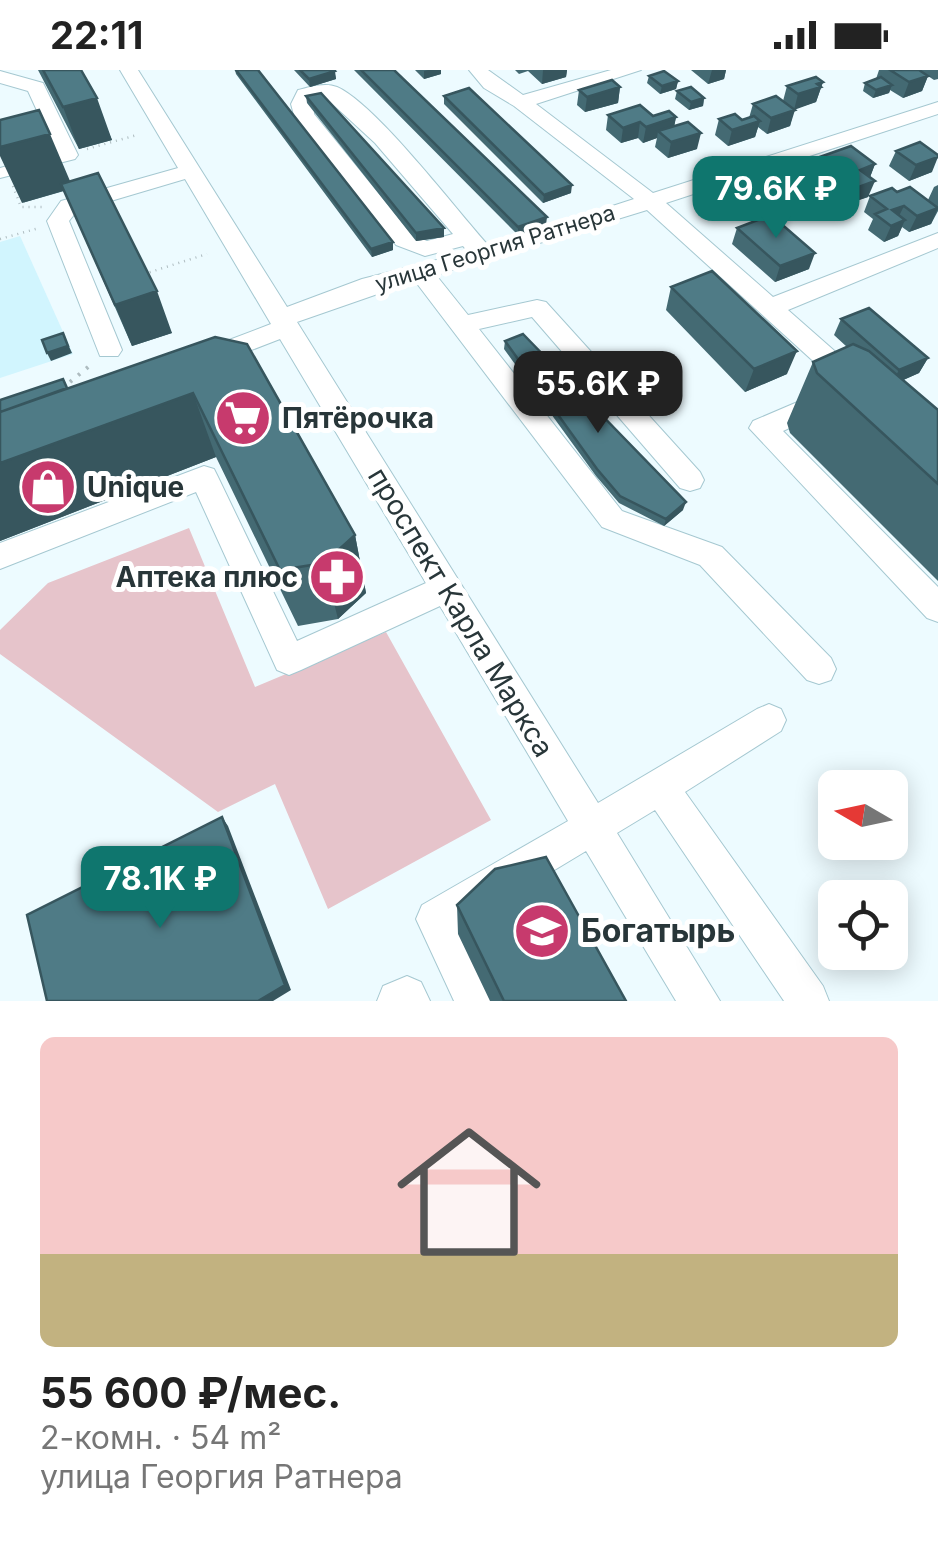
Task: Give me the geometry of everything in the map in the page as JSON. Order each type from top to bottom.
[{"type":"street","name":"проспект Карла Маркса","points":[[129,70],[699,1001]]},
{"type":"street","points":[[478,70],[490,84],[522,102],[650,201],[864,392],[763,428],[938,608]]},
{"type":"street","points":[[522,102],[632,70]]},
{"type":"street","points":[[0,77],[36,87],[68,154],[7,172]]},
{"type":"street","points":[[468,237],[425,249],[404,240],[304,115],[301,104],[305,94],[330,91],[346,102],[468,237],[484,256]]},
{"type":"street","name":"улица Георгия Ратнера","points":[[187,365],[370,286],[484,256],[938,108]]},
{"type":"street","points":[[109,350],[63,214],[191,171]]},
{"type":"street","points":[[770,308],[938,240]]},
{"type":"street","points":[[421,272],[612,519],[711,556],[818,669]]},
{"type":"street","points":[[461,325],[537,308],[690,480]]},
{"type":"street","points":[[0,556],[204,477],[289,660],[446,589]]},
{"type":"street","points":[[475,1001],[436,918],[593,829],[769,720]]},
{"type":"street","points":[[660,786],[808,1001]]},
{"type":"street","points":[[398,1001],[406,996],[409,1001]]},
{"type":"path","points":[[68,154],[137,135]]},
{"type":"path","points":[[7,172],[21,207],[63,214]]},
{"type":"path","points":[[0,238],[63,214]]},
{"type":"path","points":[[143,274],[206,254]]},
{"type":"path","points":[[70,382],[109,350]]},
{"type":"shaded area","points":[[20,236],[73,354],[0,378],[0,242]]},
{"type":"shaded area","points":[[189,528],[255,687],[386,632],[491,820],[328,909],[275,784],[218,812],[0,654],[0,630],[48,583]]},
{"type":"building","points":[[43,70],[81,70],[97,98],[63,107]]},
{"type":"building","points":[[236,70],[258,70],[393,242],[371,249]]},
{"type":"building","points":[[300,70],[334,70],[335,71],[309,79]]},
{"type":"building","points":[[361,70],[394,70],[547,217],[518,227]]},
{"type":"building","points":[[890,70],[919,70],[928,76],[909,82]]},
{"type":"building","points":[[664,71],[678,81],[662,86],[649,76]]},
{"type":"building","points":[[816,77],[823,82],[817,84],[821,87],[798,94],[787,86]]},
{"type":"building","points":[[881,77],[892,85],[876,90],[865,83]]},
{"type":"building","points":[[612,80],[620,87],[587,97],[579,90]]},
{"type":"building","points":[[691,87],[704,98],[691,102],[677,91]]},
{"type":"building","points":[[469,88],[572,185],[544,195],[444,96]]},
{"type":"building","points":[[321,93],[444,228],[416,233],[306,96]]},
{"type":"building","points":[[776,96],[795,110],[771,118],[753,104]]},
{"type":"building","points":[[640,105],[653,116],[669,111],[676,117],[646,127],[640,122],[623,128],[608,115]]},
{"type":"building","points":[[39,110],[50,134],[0,147],[0,120]]},
{"type":"building","points":[[735,114],[742,120],[754,116],[760,121],[732,130],[719,119]]},
{"type":"building","points":[[688,122],[701,133],[671,142],[658,131]]},
{"type":"building","points":[[920,142],[938,157],[916,165],[896,151]]},
{"type":"building","points":[[851,146],[875,164],[860,170],[875,181],[856,188],[817,158]]},
{"type":"building","points":[[787,164],[795,170],[808,165],[827,180],[794,192],[764,168]]},
{"type":"building","points":[[98,173],[157,291],[115,305],[61,184]]},
{"type":"building","points":[[910,187],[938,208],[917,216],[904,206],[892,210],[905,220],[891,226],[875,214],[887,209],[870,196]]},
{"type":"building","points":[[771,215],[815,253],[780,266],[737,228]]},
{"type":"building","points":[[712,271],[797,351],[754,369],[671,287]]},
{"type":"building","points":[[869,308],[928,358],[899,370],[841,319]]},
{"type":"building","points":[[63,333],[68,346],[47,353],[42,340]]},
{"type":"building","points":[[523,334],[686,502],[666,519],[620,496],[505,341]]},
{"type":"building","points":[[215,337],[247,344],[355,535],[324,563],[280,570],[193,393],[0,463],[0,412]]},
{"type":"building","points":[[853,344],[869,351],[938,410],[938,484],[817,373],[813,362]]},
{"type":"building","points":[[63,379],[67,388],[0,412],[0,400]]},
{"type":"building","points":[[222,817],[285,985],[258,1001],[47,1001],[27,915]]},
{"type":"building","points":[[546,857],[626,1001],[504,1001],[457,905],[495,869]]},
{"type":"place","name":"Пятёрочка","points":[[243,418]]},
{"type":"place","name":"Unique","points":[[48,487]]},
{"type":"place","name":"Аптека плюс","points":[[337,577]]},
{"type":"place","name":"Богатырь","points":[[542,931]]}]
